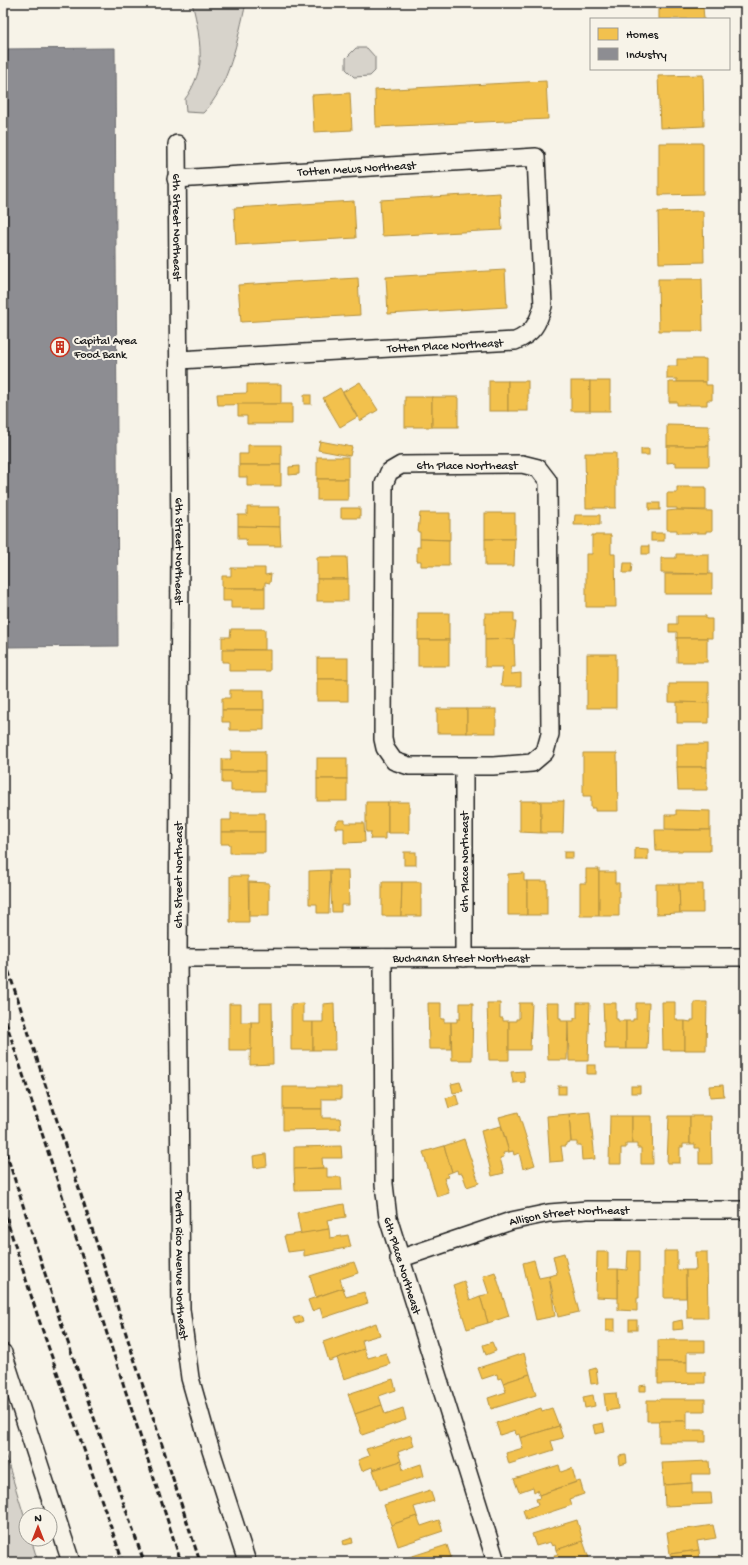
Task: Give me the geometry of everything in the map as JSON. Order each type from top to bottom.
[{"type":"street","name":"6th Street Northeast","points":[[177,144],[176,179],[180,549],[178,958]]},
{"type":"street","name":"Totten Mews Northeast","points":[[176,179],[536,157]]},
{"type":"street","name":"Totten Place Northeast","points":[[179,360],[515,341],[526,337],[538,324],[543,306],[536,157]]},
{"type":"street","name":"6th Place Northeast","points":[[522,464],[538,468],[548,481],[550,734],[545,752],[532,763],[464,767],[409,766],[394,761],[385,748],[383,739],[384,484],[389,472],[401,465],[522,464]]},
{"type":"street","name":"6th Place Northeast","points":[[464,767],[464,958]]},
{"type":"street","name":"Buchanan Street Northeast","points":[[178,958],[745,958]]},
{"type":"street","name":"Puerto Rico Avenue Northeast","points":[[178,958],[181,1310],[183,1338],[190,1378],[207,1438],[247,1562]]},
{"type":"street","name":"6th Place Northeast","points":[[383,958],[384,1190],[390,1228],[496,1562]]},
{"type":"street","name":"Allison Street Northeast","points":[[400,1260],[511,1222],[548,1213],[587,1210],[745,1210]]},
{"type":"street","points":[[3,1353],[71,1562]]},
{"type":"shaded area","points":[[192,3],[246,3],[236,46],[226,76],[220,90],[203,113],[186,112],[185,99],[195,82],[200,62],[200,47],[196,17]]},
{"type":"shaded area","points":[[356,48],[367,48],[375,57],[375,71],[370,76],[354,77],[346,69],[346,58]]},
{"type":"shaded area","points":[[3,1447],[21,1507],[18,1507],[18,1547],[33,1547],[38,1562],[3,1562]]},
{"type":"building: Homes","points":[[703,7],[704,18],[659,18],[659,8]]},
{"type":"building: Homes","points":[[703,75],[704,126],[660,128],[658,76]]},
{"type":"building: Homes","points":[[546,81],[548,119],[376,127],[375,90]]},
{"type":"building: Homes","points":[[350,93],[352,130],[314,132],[312,95]]},
{"type":"building: Homes","points":[[659,143],[703,143],[703,194],[659,195]]},
{"type":"building: Homes","points":[[500,193],[502,230],[382,236],[380,200]]},
{"type":"building: Homes","points":[[354,201],[356,238],[236,245],[234,208]]},
{"type":"building: Homes","points":[[703,211],[704,262],[659,263],[658,212]]},
{"type":"building: Homes","points":[[505,270],[507,307],[388,314],[386,277]]},
{"type":"building: Homes","points":[[358,278],[360,315],[241,322],[238,285]]},
{"type":"building: Homes","points":[[658,279],[702,279],[703,331],[659,331]]},
{"type":"building: Homes","points":[[677,359],[706,359],[706,382],[677,382],[677,379],[667,379],[667,366],[677,366]]},
{"type":"building: Homes","points":[[489,381],[508,381],[508,411],[489,411]]},
{"type":"building: Homes","points":[[508,381],[528,381],[528,411],[508,411]]},
{"type":"building: Homes","points":[[571,381],[590,381],[590,411],[571,411]]},
{"type":"building: Homes","points":[[590,381],[610,381],[610,411],[590,411]]},
{"type":"building: Homes","points":[[360,382],[378,410],[360,421],[343,392]]},
{"type":"building: Homes","points":[[669,382],[706,382],[706,385],[712,385],[712,400],[707,400],[707,405],[677,405],[677,402],[669,402]]},
{"type":"building: Homes","points":[[247,384],[281,384],[281,404],[218,405],[217,394],[247,393]]},
{"type":"building: Homes","points":[[340,388],[357,417],[340,427],[323,398]]},
{"type":"building: Homes","points":[[304,395],[311,395],[311,404],[304,404]]},
{"type":"building: Homes","points":[[405,397],[432,397],[432,427],[405,427]]},
{"type":"building: Homes","points":[[432,397],[458,397],[458,427],[432,427]]},
{"type":"building: Homes","points":[[238,404],[292,404],[292,424],[247,424],[247,416],[238,416]]},
{"type":"building: Homes","points":[[667,425],[709,426],[709,446],[667,446]]},
{"type":"building: Homes","points":[[320,441],[352,447],[350,456],[318,450]]},
{"type":"building: Homes","points":[[248,445],[281,445],[281,465],[239,465],[239,454],[248,454]]},
{"type":"building: Homes","points":[[667,446],[709,446],[709,466],[676,466],[676,462],[667,463]]},
{"type":"building: Homes","points":[[641,449],[649,449],[649,455],[641,455]]},
{"type":"building: Homes","points":[[585,453],[616,453],[616,508],[586,508]]},
{"type":"building: Homes","points":[[317,457],[348,457],[348,479],[317,479]]},
{"type":"building: Homes","points":[[239,465],[281,465],[281,486],[247,486],[247,477],[239,477]]},
{"type":"building: Homes","points":[[299,466],[299,474],[289,475],[289,467]]},
{"type":"building: Homes","points":[[317,479],[348,479],[348,500],[317,500]]},
{"type":"building: Homes","points":[[677,487],[706,487],[706,510],[677,510],[677,508],[667,508],[667,493],[677,493]]},
{"type":"building: Homes","points":[[649,503],[660,503],[660,510],[649,510]]},
{"type":"building: Homes","points":[[247,507],[280,507],[280,527],[238,526],[238,515],[247,515]]},
{"type":"building: Homes","points":[[341,508],[360,508],[360,518],[341,518]]},
{"type":"building: Homes","points":[[667,511],[712,511],[712,531],[706,531],[706,533],[677,533],[677,530],[667,530]]},
{"type":"building: Homes","points":[[420,513],[450,513],[450,540],[420,539],[420,532],[418,532]]},
{"type":"building: Homes","points":[[485,513],[515,513],[515,539],[485,539]]},
{"type":"building: Homes","points":[[575,515],[600,515],[600,525],[574,525]]},
{"type":"building: Homes","points":[[238,526],[280,527],[281,546],[247,546],[246,539],[238,539]]},
{"type":"building: Homes","points":[[651,533],[664,533],[664,541],[651,541]]},
{"type":"building: Homes","points":[[592,535],[611,535],[611,554],[615,554],[616,607],[586,607],[586,554],[592,554]]},
{"type":"building: Homes","points":[[420,539],[449,540],[449,566],[421,566],[421,561],[417,561],[417,547],[420,547]]},
{"type":"building: Homes","points":[[485,539],[515,539],[514,566],[485,566]]},
{"type":"building: Homes","points":[[642,546],[649,546],[649,554],[642,554]]},
{"type":"building: Homes","points":[[676,554],[709,554],[709,574],[661,573],[661,558],[676,558]]},
{"type":"building: Homes","points":[[317,557],[347,557],[348,579],[317,579]]},
{"type":"building: Homes","points":[[624,563],[632,563],[631,573],[623,573]]},
{"type":"building: Homes","points":[[231,568],[265,568],[265,575],[271,574],[270,583],[265,582],[265,588],[222,588],[222,576],[231,576]]},
{"type":"building: Homes","points":[[665,574],[712,574],[712,594],[665,594]]},
{"type":"building: Homes","points":[[317,579],[348,579],[348,601],[317,601]]},
{"type":"building: Homes","points":[[222,588],[265,588],[265,608],[231,608],[231,601],[222,601]]},
{"type":"building: Homes","points":[[418,613],[449,613],[449,640],[418,640]]},
{"type":"building: Homes","points":[[485,613],[514,613],[514,622],[516,622],[514,639],[485,640]]},
{"type":"building: Homes","points":[[677,616],[706,616],[706,619],[712,619],[712,638],[677,638],[677,632],[669,632],[669,624],[677,624]]},
{"type":"building: Homes","points":[[231,629],[265,629],[265,650],[222,649],[222,637],[230,637]]},
{"type":"building: Homes","points":[[677,638],[707,638],[707,662],[677,662]]},
{"type":"building: Homes","points":[[514,639],[515,667],[511,667],[511,674],[521,673],[521,686],[501,686],[503,667],[485,667],[485,640]]},
{"type":"building: Homes","points":[[418,640],[449,640],[449,666],[418,666]]},
{"type":"building: Homes","points":[[222,650],[270,650],[270,671],[229,671],[229,662],[222,662]]},
{"type":"building: Homes","points":[[587,654],[616,654],[616,708],[587,708]]},
{"type":"building: Homes","points":[[317,658],[348,658],[348,679],[317,679]]},
{"type":"building: Homes","points":[[317,679],[348,679],[348,701],[317,701]]},
{"type":"building: Homes","points":[[677,682],[709,682],[709,703],[669,702],[669,684],[677,684]]},
{"type":"building: Homes","points":[[230,690],[264,690],[264,710],[222,710],[222,698],[230,698]]},
{"type":"building: Homes","points":[[677,702],[709,703],[709,723],[677,723]]},
{"type":"building: Homes","points":[[437,709],[467,709],[467,733],[437,733]]},
{"type":"building: Homes","points":[[467,709],[496,709],[496,733],[467,733]]},
{"type":"building: Homes","points":[[222,710],[264,710],[264,730],[230,730],[230,722],[222,722]]},
{"type":"building: Homes","points":[[677,744],[707,744],[707,767],[677,767]]},
{"type":"building: Homes","points":[[231,751],[265,751],[265,771],[222,771],[222,759],[231,759]]},
{"type":"building: Homes","points":[[583,753],[617,753],[618,811],[595,811],[595,808],[591,808],[591,796],[583,796]]},
{"type":"building: Homes","points":[[317,758],[347,758],[347,779],[317,779]]},
{"type":"building: Homes","points":[[677,767],[707,767],[707,790],[678,790]]},
{"type":"building: Homes","points":[[222,771],[265,771],[265,791],[231,791],[231,783],[222,783]]},
{"type":"building: Homes","points":[[317,779],[347,779],[347,801],[317,801]]},
{"type":"building: Homes","points":[[520,801],[541,801],[541,833],[520,832]]},
{"type":"building: Homes","points":[[541,801],[564,801],[563,833],[541,833]]},
{"type":"building: Homes","points":[[366,802],[388,802],[388,833],[385,833],[385,839],[370,839],[371,832],[366,832]]},
{"type":"building: Homes","points":[[388,802],[409,802],[409,833],[388,833]]},
{"type":"building: Homes","points":[[676,810],[710,811],[710,830],[665,829],[665,815],[676,815]]},
{"type":"building: Homes","points":[[231,813],[265,813],[265,832],[221,832],[221,820],[231,820]]},
{"type":"building: Homes","points":[[339,820],[345,820],[345,823],[364,823],[365,842],[344,843],[344,828],[335,828],[335,825]]},
{"type":"building: Homes","points":[[655,830],[710,830],[710,851],[656,851]]},
{"type":"building: Homes","points":[[221,832],[265,832],[265,853],[230,853],[230,844],[221,844]]},
{"type":"building: Homes","points":[[635,848],[648,849],[648,860],[635,860]]},
{"type":"building: Homes","points":[[404,852],[416,852],[416,865],[404,865]]},
{"type":"building: Homes","points":[[564,852],[573,852],[573,858],[564,858]]},
{"type":"building: Homes","points":[[586,869],[599,869],[599,916],[580,916],[580,883],[586,883]]},
{"type":"building: Homes","points":[[330,870],[329,913],[317,913],[317,904],[309,904],[309,871]]},
{"type":"building: Homes","points":[[330,870],[348,870],[349,905],[341,905],[341,912],[332,912]]},
{"type":"building: Homes","points":[[599,872],[615,872],[615,883],[619,883],[619,916],[599,916]]},
{"type":"building: Homes","points":[[524,873],[524,881],[527,881],[527,915],[508,915],[508,874]]},
{"type":"building: Homes","points":[[230,876],[248,876],[249,922],[230,922]]},
{"type":"building: Homes","points":[[527,881],[547,881],[547,915],[527,915]]},
{"type":"building: Homes","points":[[249,882],[269,883],[269,916],[249,916]]},
{"type":"building: Homes","points":[[382,882],[402,882],[401,916],[382,916]]},
{"type":"building: Homes","points":[[402,882],[421,882],[421,916],[401,916]]},
{"type":"building: Homes","points":[[656,884],[679,884],[680,913],[656,914]]},
{"type":"building: Homes","points":[[679,884],[703,884],[703,913],[680,913]]},
{"type":"building: Homes","points":[[662,1002],[675,1002],[675,1019],[678,1019],[678,1021],[685,1021],[685,1050],[663,1050]]},
{"type":"building: Homes","points":[[694,1002],[707,1002],[706,1050],[685,1050],[685,1021],[691,1022],[691,1020],[694,1020]]},
{"type":"building: Homes","points":[[260,1003],[272,1003],[273,1064],[250,1065],[251,1022],[260,1022]]},
{"type":"building: Homes","points":[[303,1003],[303,1022],[313,1022],[313,1050],[291,1050],[291,1004]]},
{"type":"building: Homes","points":[[334,1003],[335,1050],[313,1050],[313,1022],[323,1022],[323,1004]]},
{"type":"building: Homes","points":[[428,1003],[441,1003],[441,1019],[444,1019],[444,1022],[451,1022],[451,1049],[429,1049]]},
{"type":"building: Homes","points":[[460,1003],[473,1003],[472,1060],[452,1060],[451,1022],[457,1022],[457,1019],[460,1019]]},
{"type":"building: Homes","points":[[487,1003],[500,1003],[500,1018],[503,1018],[503,1021],[509,1021],[509,1060],[489,1060]]},
{"type":"building: Homes","points":[[519,1003],[532,1003],[530,1050],[509,1050],[509,1021],[516,1021],[516,1019],[519,1019]]},
{"type":"building: Homes","points":[[546,1003],[559,1003],[559,1018],[561,1018],[561,1021],[568,1021],[567,1060],[548,1060]]},
{"type":"building: Homes","points":[[577,1003],[590,1003],[588,1061],[569,1061],[568,1021],[574,1021],[574,1018],[577,1018]]},
{"type":"building: Homes","points":[[603,1003],[616,1003],[616,1019],[618,1019],[618,1021],[626,1021],[626,1049],[605,1049]]},
{"type":"building: Homes","points":[[636,1003],[649,1003],[647,1049],[626,1049],[626,1021],[633,1021],[633,1019],[636,1019]]},
{"type":"building: Homes","points":[[229,1004],[241,1004],[241,1022],[251,1022],[251,1050],[229,1050]]},
{"type":"building: Homes","points":[[587,1065],[596,1065],[596,1074],[587,1074]]},
{"type":"building: Homes","points":[[524,1071],[525,1082],[513,1083],[511,1072]]},
{"type":"building: Homes","points":[[460,1082],[463,1091],[453,1093],[451,1084]]},
{"type":"building: Homes","points":[[723,1085],[724,1096],[710,1097],[709,1086]]},
{"type":"building: Homes","points":[[558,1086],[566,1086],[566,1094],[558,1094]]},
{"type":"building: Homes","points":[[631,1086],[640,1086],[640,1093],[631,1093]]},
{"type":"building: Homes","points":[[283,1087],[341,1087],[341,1099],[322,1099],[322,1109],[283,1109]]},
{"type":"building: Homes","points":[[456,1095],[459,1105],[449,1108],[446,1098]]},
{"type":"building: Homes","points":[[283,1109],[322,1109],[322,1118],[340,1118],[341,1129],[283,1130]]},
{"type":"building: Homes","points":[[518,1112],[535,1165],[523,1169],[519,1153],[514,1155],[513,1151],[509,1152],[499,1117]]},
{"type":"building: Homes","points":[[590,1112],[595,1159],[582,1160],[581,1145],[577,1145],[577,1142],[571,1142],[569,1114]]},
{"type":"building: Homes","points":[[569,1114],[571,1142],[566,1143],[566,1146],[561,1146],[563,1161],[550,1162],[547,1116]]},
{"type":"building: Homes","points":[[610,1116],[632,1116],[632,1144],[626,1144],[626,1148],[621,1148],[621,1164],[609,1164]]},
{"type":"building: Homes","points":[[632,1116],[652,1116],[653,1164],[641,1164],[641,1148],[637,1148],[637,1144],[632,1144]]},
{"type":"building: Homes","points":[[669,1116],[690,1116],[690,1144],[683,1144],[683,1147],[680,1147],[680,1163],[667,1163]]},
{"type":"building: Homes","points":[[690,1116],[711,1116],[712,1164],[699,1164],[699,1148],[695,1148],[695,1144],[690,1144]]},
{"type":"building: Homes","points":[[501,1126],[509,1152],[503,1153],[504,1157],[500,1158],[504,1173],[492,1176],[481,1131]]},
{"type":"building: Homes","points":[[464,1139],[479,1183],[467,1187],[462,1173],[458,1174],[457,1170],[452,1172],[444,1146]]},
{"type":"building: Homes","points":[[341,1146],[342,1158],[322,1158],[323,1168],[294,1169],[294,1147]]},
{"type":"building: Homes","points":[[444,1146],[452,1172],[447,1174],[448,1177],[444,1178],[449,1193],[437,1197],[423,1152]]},
{"type":"building: Homes","points":[[266,1154],[267,1166],[254,1168],[253,1156]]},
{"type":"building: Homes","points":[[327,1168],[327,1177],[341,1177],[342,1190],[295,1191],[294,1169]]},
{"type":"building: Homes","points":[[344,1204],[346,1217],[327,1220],[329,1229],[301,1234],[297,1213]]},
{"type":"building: Homes","points":[[329,1229],[330,1238],[348,1235],[351,1247],[304,1256],[304,1250],[288,1252],[284,1236]]},
{"type":"building: Homes","points":[[628,1251],[639,1251],[639,1298],[637,1298],[637,1311],[618,1310],[618,1269],[627,1270]]},
{"type":"building: Homes","points":[[664,1251],[677,1251],[677,1270],[686,1270],[686,1298],[664,1298]]},
{"type":"building: Homes","points":[[597,1252],[608,1252],[608,1269],[618,1269],[618,1298],[596,1297]]},
{"type":"building: Homes","points":[[695,1252],[707,1252],[708,1318],[687,1318],[686,1270],[696,1270]]},
{"type":"building: Homes","points":[[564,1253],[579,1312],[558,1317],[549,1276],[557,1274],[553,1256]]},
{"type":"building: Homes","points":[[534,1260],[539,1278],[549,1276],[555,1316],[536,1320],[523,1263]]},
{"type":"building: Homes","points":[[354,1262],[358,1273],[340,1279],[343,1288],[316,1297],[310,1276]]},
{"type":"building: Homes","points":[[495,1272],[509,1316],[488,1323],[480,1296],[489,1294],[483,1276]]},
{"type":"building: Homes","points":[[464,1281],[470,1300],[480,1296],[488,1323],[467,1329],[453,1285]]},
{"type":"building: Homes","points":[[343,1288],[346,1297],[364,1292],[368,1303],[323,1318],[320,1308],[312,1311],[308,1300]]},
{"type":"building: Homes","points":[[301,1316],[303,1321],[296,1324],[293,1318]]},
{"type":"building: Homes","points":[[606,1319],[615,1319],[615,1331],[606,1331]]},
{"type":"building: Homes","points":[[629,1320],[637,1320],[637,1330],[629,1330]]},
{"type":"building: Homes","points":[[682,1320],[683,1329],[673,1330],[673,1322]]},
{"type":"building: Homes","points":[[376,1323],[380,1335],[362,1340],[364,1349],[329,1361],[323,1342]]},
{"type":"building: Homes","points":[[658,1340],[705,1340],[705,1352],[687,1352],[687,1362],[658,1362]]},
{"type":"building: Homes","points":[[492,1342],[496,1351],[486,1355],[483,1345]]},
{"type":"building: Homes","points":[[364,1349],[368,1358],[386,1353],[390,1364],[344,1379],[337,1358]]},
{"type":"building: Homes","points":[[524,1353],[530,1374],[503,1383],[501,1378],[498,1379],[497,1374],[482,1379],[478,1368]]},
{"type":"building: Homes","points":[[658,1362],[687,1362],[687,1372],[705,1372],[705,1383],[658,1384]]},
{"type":"building: Homes","points":[[596,1368],[598,1383],[591,1384],[589,1370]]},
{"type":"building: Homes","points":[[530,1374],[536,1395],[491,1409],[488,1398],[506,1392],[503,1383]]},
{"type":"building: Homes","points":[[393,1379],[396,1390],[379,1396],[382,1405],[355,1414],[348,1394]]},
{"type":"building: Homes","points":[[646,1385],[646,1391],[639,1391],[639,1386]]},
{"type":"building: Homes","points":[[616,1393],[618,1409],[606,1411],[604,1394]]},
{"type":"building: Homes","points":[[593,1395],[595,1406],[585,1408],[583,1397]]},
{"type":"building: Homes","points":[[705,1399],[705,1411],[687,1411],[687,1421],[647,1421],[647,1400]]},
{"type":"building: Homes","points":[[382,1405],[385,1414],[403,1408],[406,1420],[362,1435],[355,1414]]},
{"type":"building: Homes","points":[[541,1408],[542,1411],[552,1408],[559,1426],[520,1438],[519,1434],[516,1435],[515,1430],[500,1435],[496,1423]]},
{"type":"building: Homes","points":[[659,1421],[687,1421],[687,1430],[706,1430],[706,1442],[659,1442]]},
{"type":"building: Homes","points":[[603,1423],[605,1432],[595,1434],[593,1425]]},
{"type":"building: Homes","points":[[559,1426],[563,1438],[551,1441],[554,1450],[509,1464],[506,1453],[523,1448],[520,1438]]},
{"type":"building: Homes","points":[[411,1435],[414,1446],[398,1452],[401,1461],[373,1470],[372,1467],[362,1471],[358,1460],[369,1456],[366,1449]]},
{"type":"building: Homes","points":[[626,1455],[627,1463],[620,1465],[619,1456]]},
{"type":"building: Homes","points":[[401,1461],[403,1470],[421,1464],[424,1476],[380,1490],[373,1470]]},
{"type":"building: Homes","points":[[709,1461],[710,1474],[692,1474],[692,1483],[664,1485],[662,1463]]},
{"type":"building: Homes","points":[[559,1465],[561,1472],[572,1468],[576,1482],[539,1495],[537,1490],[534,1492],[533,1487],[519,1492],[514,1479]]},
{"type":"building: Homes","points":[[580,1481],[584,1494],[570,1499],[572,1505],[526,1520],[523,1510],[538,1505],[536,1499],[540,1498],[539,1495]]},
{"type":"building: Homes","points":[[692,1483],[692,1493],[711,1493],[712,1504],[665,1506],[664,1485]]},
{"type":"building: Homes","points":[[430,1490],[434,1501],[414,1507],[417,1516],[391,1525],[384,1505]]},
{"type":"building: Homes","points":[[417,1516],[421,1526],[439,1520],[443,1531],[398,1546],[391,1525]]},
{"type":"building: Homes","points":[[577,1520],[583,1541],[556,1550],[555,1545],[552,1546],[550,1542],[536,1546],[532,1534]]},
{"type":"building: Homes","points":[[713,1525],[716,1538],[697,1541],[699,1550],[670,1554],[667,1532]]},
{"type":"building: Homes","points":[[352,1538],[353,1543],[344,1545],[343,1541]]},
{"type":"building: Homes","points":[[583,1541],[590,1561],[549,1562],[556,1560],[554,1555],[558,1554],[556,1550]]},
{"type":"building: Homes","points":[[447,1545],[451,1557],[435,1562],[404,1562],[403,1559]]},
{"type":"building: Homes","points":[[699,1550],[700,1560],[718,1557],[719,1562],[672,1562],[670,1554]]},
{"type":"building: Industry","name":"Capital Area Food Bank","points":[[115,48],[118,646],[3,647],[3,49]]},
{"type":"railway","points":[[3,954],[200,1562]]},
{"type":"railway","points":[[3,1013],[181,1562]]},
{"type":"railway","points":[[3,1143],[57,1311],[144,1562]]},
{"type":"railway","points":[[3,1208],[38,1317],[123,1562]]},
{"type":"place","name":"Capital Area Food Bank","points":[[60,347]]}]
